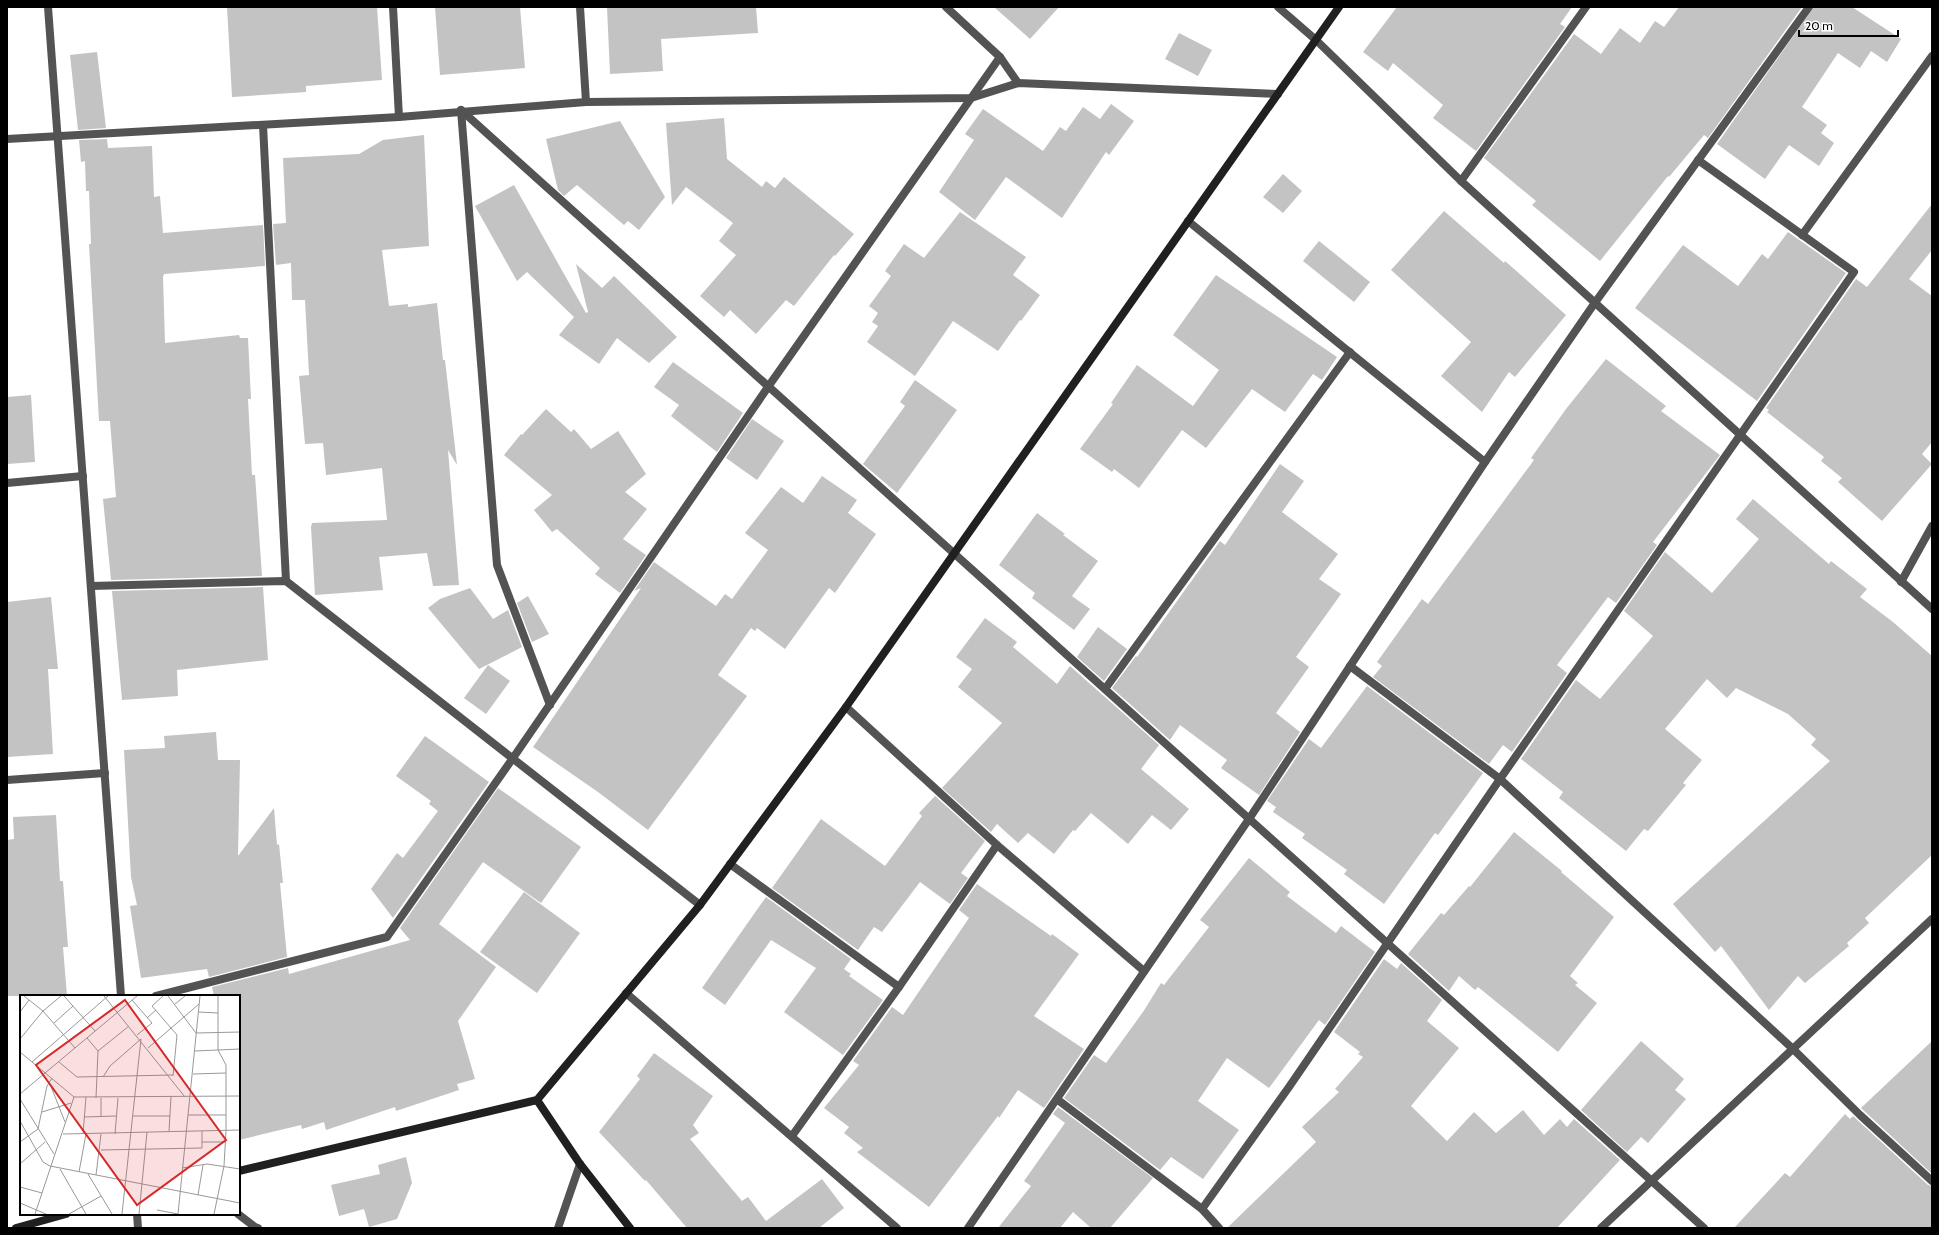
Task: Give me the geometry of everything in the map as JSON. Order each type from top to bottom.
[{"type":"street","points":[[48,7],[121,995]]},
{"type":"street","points":[[393,7],[399,117]]},
{"type":"street","points":[[580,7],[586,102]]},
{"type":"street","points":[[946,7],[1000,57],[1018,83]]},
{"type":"street","points":[[1278,7],[1316,40],[1461,181],[1594,304],[1932,609]]},
{"type":"street","points":[[240,1170],[537,1100],[700,905],[846,707],[1339,7]]},
{"type":"street","points":[[1461,181],[1586,7]]},
{"type":"street","points":[[968,1228],[1058,1100],[1144,971],[1249,819],[1485,462],[1594,304],[1809,7]]},
{"type":"street","points":[[1802,235],[1932,56]]},
{"type":"street","points":[[160,995],[387,937],[550,705],[768,387],[1000,57]]},
{"type":"street","points":[[7,139],[399,117],[461,110],[586,102],[971,98],[1018,83],[1278,94]]},
{"type":"street","points":[[461,110],[1704,1228]]},
{"type":"street","points":[[461,110],[497,565],[550,705]]},
{"type":"street","points":[[263,125],[286,581]]},
{"type":"street","points":[[1202,1209],[1294,1081],[1500,779],[1854,272],[1698,160]]},
{"type":"street","points":[[1188,221],[1485,462]]},
{"type":"street","points":[[1104,689],[1350,352]]},
{"type":"street","points":[[7,483],[83,476]]},
{"type":"street","points":[[1901,582],[1932,526]]},
{"type":"street","points":[[91,586],[286,581],[700,905]]},
{"type":"street","points":[[1350,666],[1500,779],[1793,1049],[1860,1115],[1932,1181]]},
{"type":"street","points":[[846,707],[997,845],[1144,971]]},
{"type":"street","points":[[7,780],[105,773]]},
{"type":"street","points":[[792,1136],[899,987],[997,845]]},
{"type":"street","points":[[730,864],[899,987]]},
{"type":"street","points":[[1601,1228],[1932,919]]},
{"type":"street","points":[[626,993],[897,1228]]},
{"type":"street","points":[[537,1100],[580,1164],[630,1228]]},
{"type":"street","points":[[1058,1100],[1202,1209],[1220,1228]]},
{"type":"street","points":[[558,1228],[580,1164]]},
{"type":"street","points":[[16,1228],[62,1215]]},
{"type":"street","points":[[137,1215],[138,1228]]},
{"type":"street","points":[[239,1215],[258,1228]]},
{"type":"building","points":[[227,7],[377,7],[382,80],[306,86],[306,92],[232,97]]},
{"type":"building","points":[[435,7],[520,7],[525,68],[440,75]]},
{"type":"building","points":[[607,7],[756,7],[758,33],[661,39],[663,71],[610,74]]},
{"type":"building","points":[[994,7],[1059,7],[1030,39]]},
{"type":"building","points":[[1397,7],[1572,7],[1560,24],[1565,27],[1476,151],[1433,118],[1443,105],[1393,63],[1388,71],[1363,52]]},
{"type":"building","points":[[1679,7],[1802,7],[1708,138],[1704,135],[1669,177],[1668,176],[1600,261],[1532,205],[1536,201],[1484,158],[1574,34],[1601,54],[1620,28],[1640,43],[1655,21],[1664,27]]},
{"type":"building","points":[[1814,7],[1852,7],[1901,39],[1887,62],[1871,51],[1860,68],[1838,53],[1802,107],[1827,125],[1821,133],[1834,143],[1819,166],[1789,145],[1765,179],[1717,144]]},
{"type":"building","points":[[1179,33],[1212,50],[1198,76],[1165,59]]},
{"type":"building","points":[[97,52],[106,128],[78,130],[70,55]]},
{"type":"building","points":[[1111,104],[1134,121],[1109,155],[1106,152],[1062,218],[1006,177],[975,220],[939,192],[974,140],[965,134],[983,109],[1043,151],[1060,127],[1066,131],[1083,107],[1100,119]]},
{"type":"building","points":[[724,118],[727,159],[762,187],[766,181],[775,188],[784,177],[854,234],[835,256],[834,255],[794,306],[786,300],[756,334],[730,310],[724,317],[700,296],[736,255],[719,241],[733,223],[686,187],[672,205],[666,123]]},
{"type":"building","points":[[620,121],[665,197],[639,230],[628,221],[624,225],[577,185],[564,196],[558,190],[546,139]]},
{"type":"building","points":[[424,135],[429,246],[382,250],[389,306],[408,304],[408,307],[437,303],[457,465],[448,450],[459,585],[433,586],[427,553],[379,557],[383,590],[315,595],[312,523],[387,520],[382,468],[326,475],[323,443],[305,444],[299,376],[309,375],[305,300],[292,300],[291,263],[276,265],[273,224],[286,223],[283,158],[359,154],[383,140]]},
{"type":"building","points":[[107,139],[108,148],[152,146],[154,197],[160,196],[163,233],[263,225],[265,266],[164,274],[163,277],[165,343],[239,335],[240,338],[248,338],[251,399],[248,399],[252,475],[255,475],[262,576],[111,580],[103,499],[116,497],[110,421],[99,421],[89,244],[91,244],[89,191],[86,191],[85,161],[81,162],[79,140]]},
{"type":"building","points":[[1283,174],[1302,191],[1283,213],[1263,197]]},
{"type":"building","points":[[514,185],[586,313],[588,312],[576,264],[602,288],[614,276],[677,337],[649,363],[617,338],[599,364],[559,335],[574,317],[527,272],[517,281],[475,206]]},
{"type":"building","points":[[1932,204],[1932,250],[1909,279],[1932,296],[1932,442],[1922,454],[1932,464],[1882,521],[1838,482],[1842,478],[1821,461],[1824,457],[1767,412],[1769,410],[1766,408],[1856,279],[1867,287]]},
{"type":"building","points":[[1444,211],[1504,263],[1505,261],[1566,315],[1515,377],[1509,372],[1482,412],[1441,376],[1471,342],[1391,270]]},
{"type":"building","points":[[960,212],[1026,257],[1013,275],[1040,295],[998,351],[953,321],[915,376],[867,342],[878,326],[872,322],[878,313],[869,306],[891,276],[885,271],[904,244],[924,258]]},
{"type":"building","points":[[1788,232],[1846,273],[1757,401],[1635,308],[1683,245],[1738,286],[1762,254],[1768,259]]},
{"type":"building","points":[[1319,241],[1370,282],[1354,302],[1303,261]]},
{"type":"building","points":[[1216,275],[1337,357],[1322,380],[1313,374],[1285,412],[1252,389],[1206,448],[1182,430],[1139,488],[1114,469],[1112,472],[1080,449],[1113,404],[1111,403],[1137,365],[1193,406],[1219,370],[1173,335]]},
{"type":"building","points":[[1606,359],[1666,406],[1661,411],[1720,455],[1653,542],[1657,545],[1616,603],[1608,597],[1557,665],[1567,673],[1512,752],[1503,745],[1489,764],[1373,677],[1382,666],[1377,662],[1422,599],[1428,604],[1534,460],[1531,458],[1566,409]]},
{"type":"building","points":[[673,362],[743,413],[717,452],[671,416],[679,405],[654,387]]},
{"type":"building","points":[[915,380],[957,410],[897,493],[863,464],[905,406],[900,402]]},
{"type":"building","points":[[31,395],[35,462],[7,464],[7,397]]},
{"type":"building","points":[[546,409],[571,432],[574,429],[591,449],[618,431],[646,474],[625,492],[647,509],[623,539],[646,555],[620,593],[595,574],[600,568],[557,529],[552,532],[534,510],[552,495],[504,455],[521,434],[522,435]]},
{"type":"building","points":[[752,419],[784,441],[757,480],[726,458]]},
{"type":"building","points":[[1280,464],[1304,481],[1282,512],[1338,554],[1319,579],[1341,594],[1296,657],[1309,667],[1276,713],[1300,732],[1259,795],[1221,768],[1227,760],[1180,725],[1170,740],[1112,688],[1136,656],[1137,657],[1220,541],[1225,545]]},
{"type":"building","points":[[822,476],[857,500],[848,513],[876,534],[835,593],[829,588],[785,649],[757,628],[755,631],[751,628],[718,675],[747,696],[648,830],[598,792],[533,747],[641,588],[634,591],[654,562],[716,606],[725,594],[732,599],[768,550],[745,533],[781,487],[803,503]]},
{"type":"building","points":[[1753,499],[1829,564],[1831,561],[1867,589],[1860,597],[1893,622],[1932,656],[1932,855],[1865,918],[1869,923],[1847,943],[1849,946],[1805,983],[1798,976],[1769,1010],[1721,946],[1715,952],[1673,904],[1830,761],[1811,745],[1816,739],[1788,714],[1736,688],[1727,698],[1707,679],[1665,729],[1702,760],[1683,783],[1686,785],[1648,831],[1644,829],[1626,851],[1559,798],[1563,792],[1521,759],[1576,680],[1600,699],[1653,636],[1624,611],[1665,552],[1712,593],[1759,539],[1736,519]]},
{"type":"building","points":[[1037,513],[1065,534],[1063,535],[1098,561],[1072,596],[1090,609],[1074,630],[1032,598],[1035,593],[999,565]]},
{"type":"building","points":[[263,587],[268,660],[177,670],[178,696],[122,700],[112,591]]},
{"type":"building","points":[[470,588],[493,619],[508,610],[522,647],[479,669],[428,608],[440,599]]},
{"type":"building","points":[[528,596],[549,634],[532,642],[517,603]]},
{"type":"building","points":[[51,597],[58,669],[48,669],[53,754],[7,757],[7,602]]},
{"type":"building","points":[[985,618],[1017,642],[1013,647],[1057,684],[1070,666],[1159,745],[1141,769],[1189,809],[1171,830],[1152,815],[1128,844],[1091,813],[1075,831],[1073,830],[1054,854],[1028,833],[1018,843],[997,824],[991,832],[942,788],[1002,723],[958,687],[972,669],[956,657]]},
{"type":"building","points":[[1098,627],[1127,649],[1104,681],[1077,657]]},
{"type":"building","points":[[488,665],[510,681],[486,714],[464,698]]},
{"type":"building","points":[[1367,686],[1483,773],[1438,835],[1435,833],[1384,904],[1344,874],[1347,870],[1302,838],[1305,834],[1273,812],[1276,807],[1267,801],[1309,739],[1321,748]]},
{"type":"building","points":[[216,732],[218,760],[240,760],[238,856],[274,808],[277,845],[279,844],[283,883],[280,883],[287,957],[209,977],[207,969],[141,978],[130,906],[137,905],[131,877],[124,750],[165,748],[164,736]]},
{"type":"building","points":[[425,736],[489,782],[393,918],[371,889],[397,853],[403,858],[438,811],[429,804],[431,801],[396,776]]},
{"type":"building","points":[[498,788],[581,847],[541,903],[483,862],[439,924],[496,967],[458,1021],[475,1079],[457,1084],[459,1090],[396,1111],[395,1107],[326,1130],[324,1122],[302,1129],[301,1125],[240,1140],[240,995],[214,995],[212,987],[288,968],[289,974],[410,940],[400,928]]},
{"type":"building","points":[[935,796],[985,841],[961,873],[968,878],[950,904],[920,882],[882,932],[874,927],[858,950],[772,888],[821,819],[885,866],[922,816],[919,813]]},
{"type":"building","points":[[56,815],[60,881],[63,881],[68,947],[63,947],[67,995],[7,996],[7,840],[14,839],[13,817]]},
{"type":"building","points":[[1514,832],[1562,871],[1561,872],[1614,917],[1570,976],[1578,983],[1575,985],[1597,1003],[1558,1052],[1478,987],[1475,990],[1459,976],[1449,991],[1408,954],[1441,913],[1444,915],[1469,886],[1470,887]]},
{"type":"building","points":[[1249,858],[1290,892],[1287,896],[1336,933],[1341,926],[1375,952],[1325,1025],[1319,1020],[1269,1088],[1227,1058],[1198,1101],[1239,1130],[1203,1179],[1171,1157],[1160,1170],[1064,1098],[1094,1055],[1106,1063],[1143,1012],[1161,983],[1164,985],[1209,927],[1200,920]]},
{"type":"building","points":[[977,884],[1051,936],[1052,934],[1079,954],[1034,1016],[1084,1049],[1044,1108],[1018,1090],[999,1118],[998,1116],[929,1207],[857,1152],[863,1148],[844,1133],[849,1127],[824,1108],[859,1065],[853,1061],[892,1007],[903,1015],[969,918],[959,910]]},
{"type":"building","points":[[524,892],[580,933],[537,993],[480,952]]},
{"type":"building","points":[[766,897],[851,959],[844,969],[851,974],[849,976],[883,1000],[843,1055],[784,1012],[816,968],[771,940],[725,1005],[702,988]]},
{"type":"building","points":[[1384,959],[1397,969],[1401,963],[1442,1000],[1427,1021],[1459,1048],[1411,1106],[1447,1141],[1474,1112],[1496,1133],[1523,1110],[1544,1135],[1560,1119],[1567,1127],[1574,1119],[1620,1160],[1557,1228],[1227,1228],[1316,1142],[1302,1127],[1339,1092],[1335,1089],[1363,1057],[1358,1054],[1360,1052],[1334,1032]]},
{"type":"building","points":[[1641,1041],[1684,1079],[1675,1090],[1686,1099],[1648,1143],[1641,1137],[1627,1152],[1581,1110]]},
{"type":"building","points":[[1932,1041],[1932,1174],[1861,1108]]},
{"type":"building","points":[[654,1053],[713,1096],[693,1125],[699,1133],[690,1139],[742,1201],[748,1197],[766,1221],[822,1179],[844,1208],[819,1228],[687,1228],[646,1180],[645,1181],[599,1132],[640,1079],[637,1076]]},
{"type":"building","points":[[1058,1107],[1153,1178],[1110,1228],[1091,1228],[1073,1212],[1060,1228],[998,1228],[1031,1186],[1024,1181],[1065,1123],[1053,1114]]},
{"type":"building","points":[[1845,1114],[1850,1119],[1853,1116],[1928,1185],[1932,1186],[1932,1228],[1734,1228],[1785,1173],[1790,1177]]},
{"type":"building","points":[[406,1157],[412,1183],[397,1219],[369,1227],[364,1209],[339,1216],[331,1185],[380,1174],[378,1165]]}]
